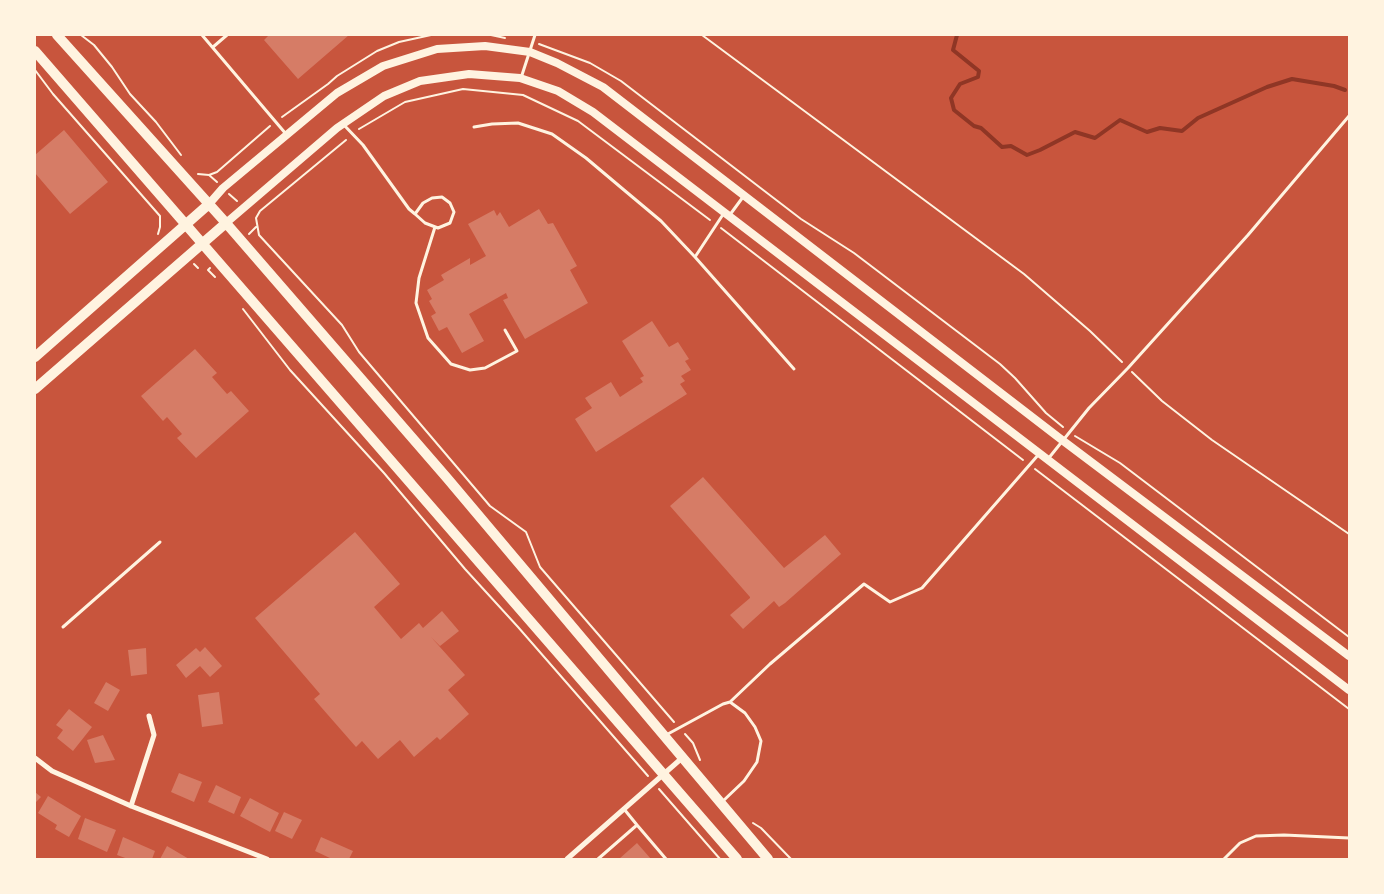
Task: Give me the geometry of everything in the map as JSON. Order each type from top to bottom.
[{"type":"main road","points":[[58,35],[191,183],[447,478],[768,859]]},
{"type":"main road","points":[[35,52],[737,859]]},
{"type":"main road","points":[[35,357],[208,204]]},
{"type":"main road","points":[[35,389],[226,223]]},
{"type":"street","points":[[208,204],[223,188],[338,93],[383,66],[437,48],[485,46],[530,52],[557,62],[602,87],[1062,440],[1349,656]]},
{"type":"street","points":[[226,223],[342,124],[384,96],[420,81],[469,74],[520,78],[558,92],[593,112],[1349,690]]},
{"type":"street","points":[[131,806],[154,735],[149,716]]},
{"type":"street","points":[[35,758],[52,771],[131,806],[267,859]]},
{"type":"street","points":[[567,859],[682,758]]},
{"type":"lane","points":[[202,35],[287,136]]},
{"type":"lane","points":[[213,47],[228,35]]},
{"type":"lane","points":[[520,78],[535,35]]},
{"type":"lane","points":[[1047,460],[1089,408],[1128,368],[1248,235],[1349,116]]},
{"type":"lane","points":[[474,127],[518,123],[552,134],[586,158],[660,221],[695,257],[794,369]]},
{"type":"lane","points":[[342,124],[368,152],[393,189],[415,214],[425,224],[438,228],[450,223],[454,212],[450,202],[442,197],[432,198],[423,203],[415,214]]},
{"type":"lane","points":[[695,257],[716,224],[744,195]]},
{"type":"lane","points":[[434,227],[419,278],[416,304],[428,338],[451,364],[470,370],[485,368],[517,351],[505,330]]},
{"type":"lane","points":[[664,736],[730,702],[770,664],[864,584],[890,602],[922,588],[1040,454]]},
{"type":"lane","points":[[63,627],[160,542]]},
{"type":"lane","points":[[721,804],[744,781],[757,762],[761,741],[755,727],[745,713],[730,702]]},
{"type":"lane","points":[[624,809],[666,859]]},
{"type":"lane","points":[[598,859],[637,825]]},
{"type":"lane","points":[[1224,859],[1240,844],[1256,836],[1284,835],[1349,838]]},
{"type":"path","points":[[81,35],[94,45],[130,94],[156,122],[185,160]]},
{"type":"path","points":[[491,35],[510,38]]},
{"type":"path","points":[[702,35],[1024,274],[1090,331],[1162,400],[1212,440],[1349,534]]},
{"type":"path","points":[[533,42],[590,63],[621,81],[801,219],[854,253],[1000,364],[1046,413],[1069,431],[1128,469],[1349,637]]},
{"type":"path","points":[[35,70],[53,94],[160,216],[160,222],[170,209]]},
{"type":"path","points":[[701,762],[693,743],[540,567],[526,532],[490,506],[359,352],[342,325],[259,236],[256,218],[260,211],[352,134],[405,102],[463,89],[522,95],[578,121],[716,224],[1349,709]]},
{"type":"path","points":[[194,170],[198,174],[210,175],[244,207]]},
{"type":"path","points":[[191,183],[198,174]]},
{"type":"path","points":[[208,270],[216,277]]},
{"type":"path","points":[[238,303],[295,375],[384,473],[465,569],[518,627],[720,859]]},
{"type":"path","points":[[748,817],[778,844],[791,859]]},
{"type":"building","points":[[269,35],[349,35],[298,79],[264,40]]},
{"type":"building","points":[[64,130],[108,182],[70,214],[35,173],[35,155]]},
{"type":"building","points":[[539,209],[548,224],[553,223],[577,266],[570,270],[588,303],[525,339],[503,300],[508,298],[506,293],[469,314],[484,341],[462,353],[447,327],[439,331],[431,316],[436,313],[429,301],[432,299],[427,290],[444,280],[441,275],[470,258],[470,265],[486,256],[468,224],[494,210],[497,216],[500,212],[509,227]]},
{"type":"building","points":[[652,321],[669,347],[678,342],[689,359],[685,361],[691,370],[681,376],[685,381],[680,384],[687,394],[596,452],[575,419],[592,408],[585,398],[611,382],[620,397],[643,382],[640,378],[644,376],[622,341]]},
{"type":"building","points":[[195,349],[217,373],[212,377],[227,394],[231,391],[249,411],[196,458],[177,438],[182,434],[167,417],[163,421],[141,396]]},
{"type":"building","points":[[703,477],[784,568],[825,535],[841,554],[785,603],[779,607],[774,601],[743,629],[730,615],[750,597],[670,506]]},
{"type":"building","points":[[355,532],[400,584],[374,607],[401,639],[419,623],[423,628],[442,611],[459,631],[440,646],[431,637],[465,675],[448,690],[469,714],[440,740],[437,737],[414,757],[400,740],[378,759],[362,741],[356,747],[314,699],[320,694],[255,618]]},
{"type":"building","points":[[205,647],[222,666],[210,677],[200,666],[186,678],[176,665],[196,648],[200,652]]},
{"type":"building","points":[[146,648],[147,674],[131,676],[128,650]]},
{"type":"building","points":[[106,682],[120,690],[108,711],[94,703]]},
{"type":"building","points":[[219,692],[223,724],[202,727],[198,695]]},
{"type":"building","points":[[69,709],[92,727],[73,751],[57,738],[63,730],[56,725]]},
{"type":"building","points":[[103,735],[115,760],[95,763],[87,740]]},
{"type":"building","points":[[179,773],[202,782],[194,802],[171,792]]},
{"type":"building","points":[[216,785],[241,797],[234,814],[208,802]]},
{"type":"building","points":[[35,792],[41,797],[35,803]]},
{"type":"building","points":[[48,796],[81,816],[69,837],[55,829],[57,825],[38,813]]},
{"type":"building","points":[[250,798],[279,813],[270,832],[240,816]]},
{"type":"building","points":[[284,812],[302,820],[292,839],[275,831]]},
{"type":"building","points":[[85,818],[116,830],[107,852],[78,839]]},
{"type":"building","points":[[123,837],[155,851],[152,859],[128,859],[117,855]]},
{"type":"building","points":[[321,837],[353,851],[349,859],[332,859],[315,851]]},
{"type":"building","points":[[637,843],[651,859],[619,859]]},
{"type":"building","points":[[167,846],[189,859],[160,859]]},
{"type":"waterway","points":[[957,35],[953,50],[979,71],[978,77],[960,84],[951,98],[954,110],[974,126],[981,128],[1002,147],[1011,146],[1027,155],[1075,132],[1095,138],[1120,120],[1147,132],[1160,128],[1182,131],[1198,118],[1267,87],[1292,79],[1334,86],[1345,90]]}]
